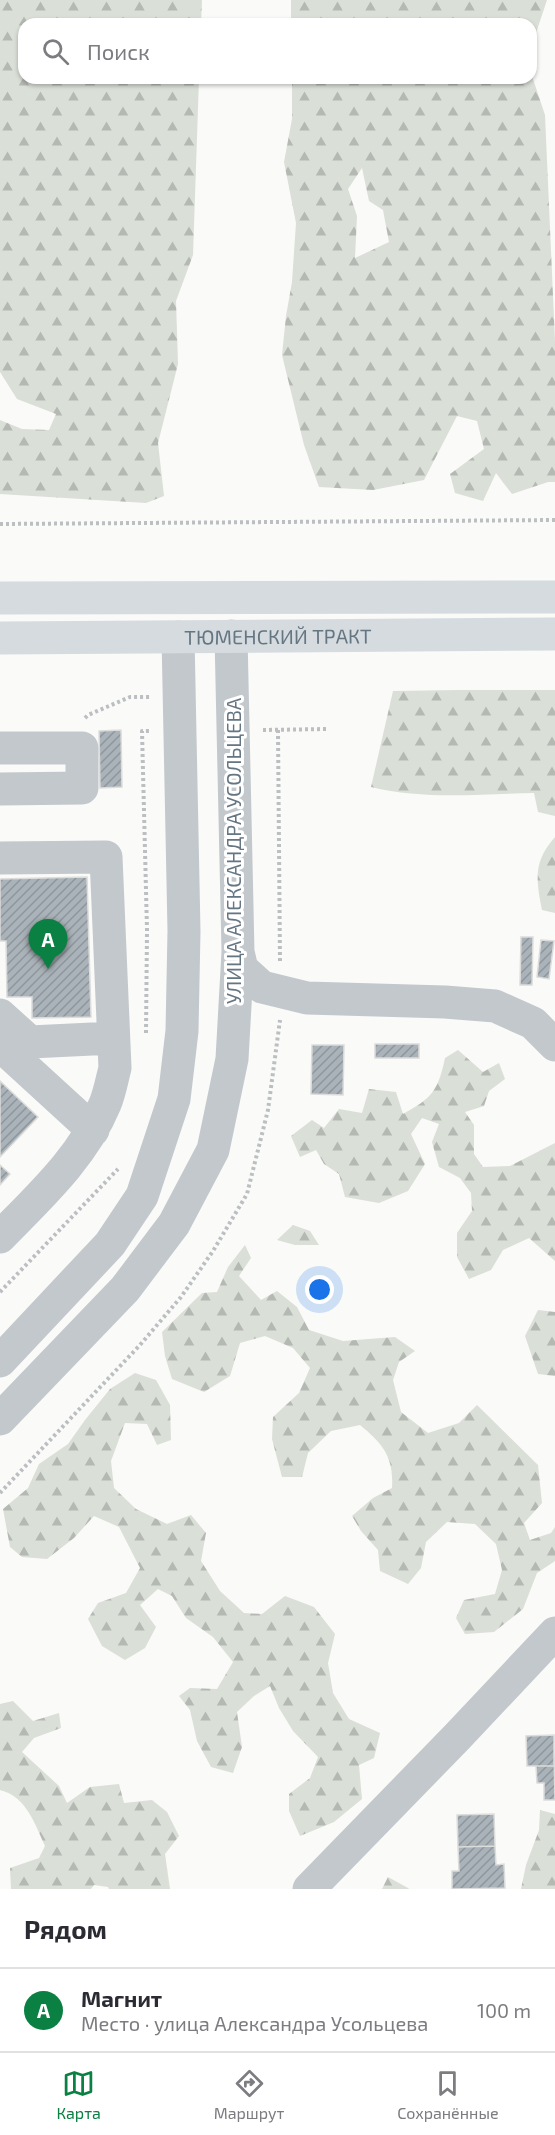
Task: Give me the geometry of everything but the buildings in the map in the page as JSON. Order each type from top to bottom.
[{"type":"main road","name":"ТЮМЕНСКИЙ ТРАКТ","points":[[0,598],[555,597]]},
{"type":"main road","name":"ТЮМЕНСКИЙ ТРАКТ","points":[[0,638],[555,634]]},
{"type":"street","name":"УЛИЦА АЛЕКСАНДРА УСОЛЬЦЕВА","points":[[0,1419],[125,1289],[174,1224],[213,1150],[232,1059],[238,952],[231,636]]},
{"type":"street","points":[[0,1360],[110,1244],[142,1196],[174,1099],[182,1031],[184,931],[178,637]]},
{"type":"street","points":[[0,748],[82,748],[82,788],[0,789]]},
{"type":"street","points":[[0,858],[106,857],[115,1068],[106,1102],[93,1130],[62,1174],[0,1237]]},
{"type":"street","points":[[238,952],[242,969],[262,987],[307,998],[445,1002],[495,1006],[533,1023],[555,1045]]},
{"type":"street","points":[[0,1014],[30,1042],[113,1038]]},
{"type":"street","points":[[0,1045],[93,1130]]},
{"type":"street","points":[[309,1889],[555,1633]]},
{"type":"path","points":[[0,524],[555,520]]},
{"type":"path","points":[[63,748],[88,715],[130,697],[179,696]]},
{"type":"green space","points":[[0,0],[202,0],[201,18],[18,18],[18,84],[199,84],[193,255],[176,301],[178,364],[158,443],[164,496],[146,503],[0,494],[0,420],[22,429],[49,430],[56,414],[17,399],[0,372]]},
{"type":"green space","points":[[291,0],[547,0],[537,30],[537,18],[291,18]]},
{"type":"green space","points":[[292,84],[535,84],[545,115],[555,341],[555,482],[548,482],[512,494],[496,473],[483,501],[455,493],[450,474],[484,449],[477,421],[457,416],[424,480],[373,490],[319,487],[304,445],[282,355],[292,282],[296,223],[284,162],[292,119]],"holes":[[[362,168],[369,201],[383,210],[389,242],[355,258],[357,216],[348,189]]]},
{"type":"green space","points":[[555,690],[555,816],[538,812],[534,793],[431,795],[371,787],[393,691]]},
{"type":"green space","points":[[555,837],[555,913],[542,910],[538,889],[538,871],[543,855]]},
{"type":"green space","points":[[458,1050],[483,1072],[499,1063],[505,1079],[489,1091],[484,1106],[465,1112],[474,1125],[474,1154],[483,1167],[510,1166],[555,1143],[555,1261],[529,1238],[503,1250],[491,1270],[469,1279],[457,1257],[457,1233],[472,1211],[471,1193],[460,1178],[439,1167],[432,1142],[439,1124],[422,1118],[411,1134],[425,1164],[408,1191],[379,1203],[345,1197],[339,1174],[324,1164],[316,1150],[300,1157],[291,1136],[312,1120],[324,1128],[339,1109],[362,1113],[369,1089],[396,1092],[403,1114],[427,1098],[440,1078],[445,1058]]},
{"type":"green space","points":[[293,1225],[310,1231],[319,1245],[295,1245],[277,1240]]},
{"type":"green space","points":[[245,1245],[251,1258],[239,1276],[261,1300],[277,1291],[297,1307],[309,1330],[343,1341],[395,1337],[415,1351],[399,1362],[393,1380],[401,1412],[428,1433],[459,1423],[477,1405],[538,1465],[542,1503],[524,1523],[530,1540],[551,1533],[555,1527],[555,1561],[537,1573],[523,1609],[494,1632],[465,1634],[456,1618],[464,1600],[495,1594],[502,1570],[496,1544],[475,1524],[447,1522],[426,1542],[421,1568],[408,1584],[380,1571],[378,1550],[361,1531],[352,1516],[373,1498],[392,1488],[391,1468],[381,1445],[360,1425],[331,1431],[308,1453],[302,1477],[282,1477],[272,1439],[273,1417],[299,1393],[310,1368],[293,1348],[265,1336],[240,1343],[230,1376],[204,1392],[172,1379],[165,1356],[162,1332],[202,1293],[217,1292],[228,1267]]},
{"type":"green space","points":[[538,1310],[555,1312],[555,1376],[538,1374],[525,1336]]},
{"type":"green space","points":[[135,1373],[156,1380],[170,1405],[171,1440],[157,1445],[147,1424],[125,1423],[111,1461],[114,1488],[136,1509],[167,1524],[191,1515],[206,1533],[201,1561],[220,1591],[244,1613],[262,1614],[285,1596],[314,1607],[335,1634],[328,1663],[333,1693],[349,1719],[380,1733],[374,1758],[359,1765],[362,1799],[334,1822],[300,1836],[289,1811],[289,1794],[310,1778],[318,1757],[293,1731],[279,1708],[270,1686],[254,1696],[237,1712],[242,1747],[233,1773],[211,1767],[197,1741],[190,1710],[179,1696],[190,1688],[217,1689],[233,1662],[213,1637],[186,1618],[172,1596],[158,1589],[140,1605],[156,1627],[145,1648],[125,1660],[102,1646],[88,1619],[98,1603],[126,1593],[140,1568],[119,1527],[94,1516],[74,1538],[47,1559],[22,1557],[10,1547],[3,1509],[28,1488],[39,1464],[68,1444],[110,1389]]},
{"type":"green space","points":[[13,1701],[33,1721],[59,1713],[61,1728],[34,1738],[22,1752],[59,1786],[67,1803],[90,1787],[119,1784],[124,1803],[152,1800],[167,1812],[179,1836],[165,1854],[170,1889],[109,1889],[94,1885],[91,1889],[11,1889],[10,1868],[39,1858],[45,1846],[23,1805],[17,1798],[0,1790],[0,1704]]},
{"type":"green space","points":[[540,1810],[555,1814],[555,1889],[521,1889],[526,1865],[539,1830]]},
{"type":"green space","points":[[388,1877],[408,1888],[409,1889],[382,1889]]},
{"type":"place","name":"Магнит","points":[[48,969]]}]
